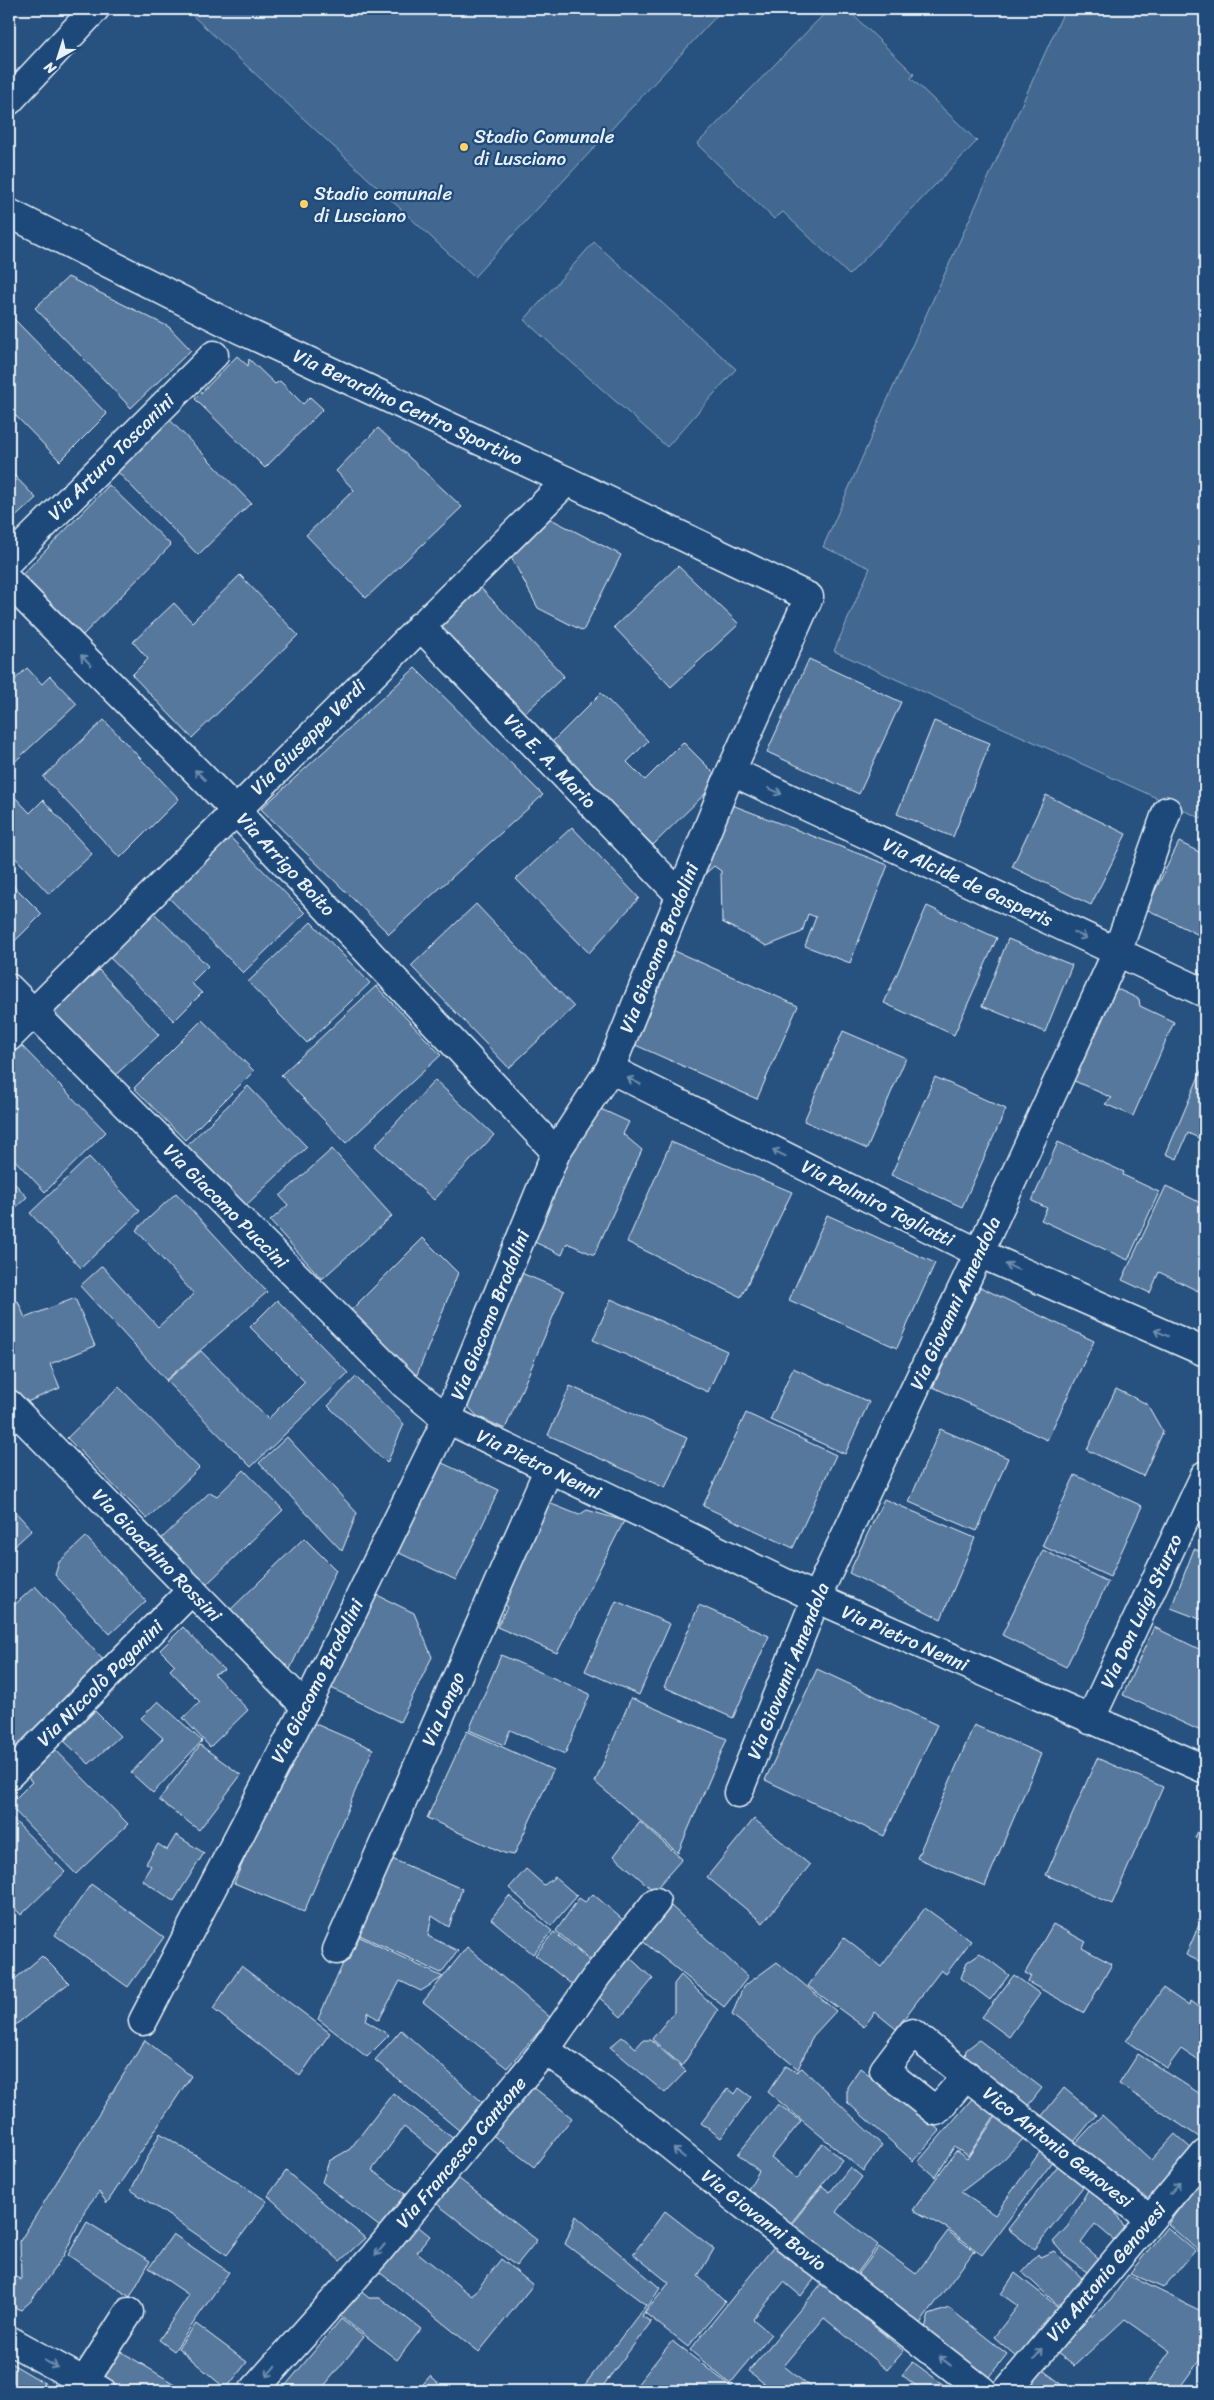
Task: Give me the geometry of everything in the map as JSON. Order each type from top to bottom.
[{"type":"street","points":[[9,101],[95,9]]},
{"type":"street","name":"Via Berardino Centro Sportivo","points":[[9,213],[239,329],[567,480],[809,597]]},
{"type":"street","name":"Via Arturo Toscanini","points":[[9,560],[214,355]]},
{"type":"street","name":"Via Giuseppe Verdi","points":[[9,1037],[567,480]]},
{"type":"street","name":"Via Arrigo Boito","points":[[9,582],[235,810],[556,1152]]},
{"type":"street","name":"Via Giacomo Brodolini","points":[[143,2020],[306,1707],[447,1419],[556,1152],[610,1069],[731,771],[809,597]]},
{"type":"street","name":"Via E. A. Mario","points":[[420,626],[680,896]]},
{"type":"street","name":"Via Alcide de Gasperis","points":[[731,771],[1205,993]]},
{"type":"street","name":"Via Giovanni Amendola","points":[[738,1793],[816,1598],[979,1253],[1118,952],[1167,811]]},
{"type":"street","name":"Via Giacomo Puccini","points":[[9,988],[405,1385],[447,1419]]},
{"type":"street","name":"Via Palmiro Togliatti","points":[[610,1069],[979,1253],[1205,1352]]},
{"type":"street","name":"Via Gioachino Rossini","points":[[9,1404],[306,1707]]},
{"type":"street","name":"Via Pietro Nenni","points":[[447,1419],[816,1598],[1205,1769]]},
{"type":"street","name":"Via Longo","points":[[337,1950],[549,1468]]},
{"type":"street","name":"Via Don Luigi Sturzo","points":[[1090,1720],[1205,1475]]},
{"type":"street","name":"Via Niccolò Paganini","points":[[9,1775],[192,1590]]},
{"type":"street","name":"Via Francesco Cantone","points":[[253,2391],[375,2255],[545,2050],[598,1974],[656,1902]]},
{"type":"street","name":"Via Giovanni Bovio","points":[[545,2050],[603,2091],[735,2198],[983,2391]]},
{"type":"street","name":"Vico Antonio Genovesi","points":[[967,2075],[1149,2219]]},
{"type":"street","name":"Via Antonio Genovesi","points":[[1007,2391],[1205,2154]]},
{"type":"street","points":[[9,2340],[93,2386],[129,2312]]},
{"type":"shaded area","name":"Stadio Comunale di Lusciano","points":[[200,9],[723,9],[474,277],[193,16]]},
{"type":"shaded area","points":[[829,9],[847,9],[914,74],[911,78],[977,141],[849,275],[783,212],[774,219],[697,144]]},
{"type":"shaded area","points":[[1065,9],[1205,9],[1205,820],[834,651],[870,568],[823,547],[886,403]]},
{"type":"shaded area","points":[[594,242],[736,369],[667,447],[524,320]]},
{"type":"building","points":[[68,277],[169,327],[191,350],[131,408],[35,308]]},
{"type":"building","points":[[14,319],[107,414],[60,461],[9,409],[9,324]]},
{"type":"building","points":[[237,356],[248,366],[249,359],[275,384],[280,381],[303,404],[310,397],[323,409],[265,468],[195,399]]},
{"type":"building","points":[[163,413],[251,503],[198,555],[110,464]]},
{"type":"building","points":[[378,428],[462,507],[366,598],[306,535],[354,490],[336,471]]},
{"type":"building","points":[[9,470],[36,498],[9,523]]},
{"type":"building","points":[[109,485],[171,545],[79,639],[17,580]]},
{"type":"building","points":[[547,517],[621,555],[583,631],[538,608],[508,551]]},
{"type":"building","points":[[678,566],[739,624],[671,687],[614,627]]},
{"type":"building","points":[[240,575],[298,635],[192,738],[132,675],[148,659],[133,642],[174,603],[192,622]]},
{"type":"building","points":[[478,585],[564,676],[521,717],[434,627]]},
{"type":"building","points":[[809,659],[901,702],[859,794],[767,752]]},
{"type":"building","points":[[27,668],[42,684],[50,676],[77,704],[9,767],[9,685]]},
{"type":"building","points":[[415,668],[543,795],[389,934],[261,809]]},
{"type":"building","points":[[601,693],[648,741],[627,762],[645,780],[683,742],[720,779],[653,845],[551,743]]},
{"type":"building","points":[[104,720],[179,799],[120,858],[43,777]]},
{"type":"building","points":[[934,721],[990,743],[953,837],[897,814]]},
{"type":"building","points":[[12,794],[30,813],[43,800],[92,854],[49,894],[9,851],[9,797]]},
{"type":"building","points":[[1046,795],[1126,834],[1091,905],[1012,867]]},
{"type":"building","points":[[727,803],[888,865],[850,963],[805,946],[816,917],[808,914],[802,932],[767,946],[722,922],[721,871],[714,866],[697,881]]},
{"type":"building","points":[[572,827],[639,898],[589,953],[516,879]]},
{"type":"building","points":[[230,837],[305,913],[243,973],[168,897]]},
{"type":"building","points":[[1179,842],[1205,855],[1205,938],[1146,909]]},
{"type":"building","points":[[9,881],[42,914],[9,947]]},
{"type":"building","points":[[476,904],[574,1007],[509,1068],[411,966]]},
{"type":"building","points":[[927,906],[997,938],[954,1035],[884,1003]]},
{"type":"building","points":[[150,909],[208,966],[191,983],[202,993],[174,1021],[106,954]]},
{"type":"building","points":[[311,922],[370,983],[307,1043],[248,982]]},
{"type":"building","points":[[1008,939],[1072,965],[1045,1032],[982,1006]]},
{"type":"building","points":[[666,947],[798,1006],[757,1099],[624,1040]]},
{"type":"building","points":[[99,970],[159,1035],[111,1079],[51,1013]]},
{"type":"building","points":[[376,986],[441,1055],[346,1143],[281,1075]]},
{"type":"building","points":[[1113,987],[1139,999],[1140,1006],[1174,1022],[1133,1116],[1105,1104],[1112,1098],[1070,1079]]},
{"type":"building","points":[[202,1020],[254,1071],[185,1140],[134,1088]]},
{"type":"building","points":[[843,1031],[906,1058],[867,1149],[804,1121]]},
{"type":"building","points":[[15,1039],[106,1132],[45,1192],[9,1154],[9,1045]]},
{"type":"building","points":[[1205,1062],[1205,1141],[1188,1133],[1177,1159],[1166,1154]]},
{"type":"building","points":[[935,1077],[1006,1109],[962,1207],[891,1175]]},
{"type":"building","points":[[435,1080],[494,1135],[434,1200],[375,1146]]},
{"type":"building","points":[[248,1086],[307,1147],[239,1212],[181,1151]]},
{"type":"building","points":[[590,1104],[629,1122],[623,1134],[642,1150],[594,1255],[567,1243],[562,1255],[528,1239]]},
{"type":"building","points":[[671,1142],[792,1192],[741,1297],[627,1242]]},
{"type":"building","points":[[1058,1142],[1124,1172],[1123,1175],[1159,1192],[1128,1260],[1041,1220],[1047,1208],[1032,1201]]},
{"type":"building","points":[[332,1149],[392,1216],[322,1279],[270,1221],[288,1205],[280,1196]]},
{"type":"building","points":[[89,1157],[140,1211],[81,1268],[30,1213]]},
{"type":"building","points":[[9,1177],[27,1197],[9,1214]]},
{"type":"building","points":[[1166,1186],[1205,1205],[1205,1276],[1198,1291],[1159,1272],[1150,1293],[1122,1280]]},
{"type":"building","points":[[176,1193],[267,1292],[166,1380],[80,1286],[102,1266],[158,1327],[194,1294],[136,1230]]},
{"type":"building","points":[[827,1215],[935,1263],[897,1348],[789,1300]]},
{"type":"building","points":[[423,1238],[458,1273],[414,1382],[344,1317]]},
{"type":"building","points":[[519,1272],[564,1291],[505,1429],[477,1416],[463,1401]]},
{"type":"building","points":[[980,1287],[1094,1341],[1047,1440],[933,1387]]},
{"type":"building","points":[[75,1298],[95,1346],[50,1364],[60,1388],[15,1407],[9,1391],[9,1305],[18,1301],[25,1318]]},
{"type":"building","points":[[611,1299],[727,1351],[708,1392],[593,1340]]},
{"type":"building","points":[[277,1300],[348,1373],[251,1467],[166,1381],[201,1351],[268,1419],[305,1382],[250,1327]]},
{"type":"building","points":[[793,1368],[869,1402],[845,1454],[770,1420]]},
{"type":"building","points":[[356,1377],[404,1424],[387,1463],[328,1406]]},
{"type":"building","points":[[570,1386],[687,1438],[665,1488],[548,1435]]},
{"type":"building","points":[[119,1387],[199,1468],[147,1519],[67,1438]]},
{"type":"building","points":[[1116,1389],[1147,1404],[1163,1432],[1143,1476],[1087,1450]]},
{"type":"building","points":[[746,1413],[836,1455],[793,1548],[703,1506]]},
{"type":"building","points":[[940,1429],[1008,1458],[977,1531],[909,1502]]},
{"type":"building","points":[[287,1437],[357,1513],[342,1551],[259,1463]]},
{"type":"building","points":[[436,1460],[499,1490],[456,1580],[393,1550]]},
{"type":"building","points":[[244,1470],[283,1510],[204,1587],[160,1540],[210,1492],[217,1496]]},
{"type":"building","points":[[1075,1475],[1142,1506],[1110,1577],[1042,1546]]},
{"type":"building","points":[[884,1499],[975,1538],[941,1619],[849,1573]]},
{"type":"building","points":[[549,1503],[579,1515],[587,1510],[624,1521],[557,1653],[497,1627],[507,1607],[503,1601],[532,1530],[539,1527]]},
{"type":"building","points":[[9,1505],[32,1530],[9,1551]]},
{"type":"building","points":[[86,1537],[146,1601],[110,1634],[55,1575],[59,1562]]},
{"type":"building","points":[[304,1538],[336,1570],[285,1680],[223,1617]]},
{"type":"building","points":[[1194,1549],[1205,1553],[1205,1621],[1171,1608]]},
{"type":"building","points":[[1043,1550],[1108,1582],[1066,1667],[1002,1635]]},
{"type":"building","points":[[35,1586],[107,1664],[9,1756],[9,1610]]},
{"type":"building","points":[[371,1592],[414,1613],[432,1657],[400,1722],[325,1685]]},
{"type":"building","points":[[616,1601],[670,1624],[639,1695],[585,1671]]},
{"type":"building","points":[[699,1605],[769,1636],[733,1718],[664,1687]]},
{"type":"building","points":[[183,1627],[224,1670],[214,1674],[248,1710],[210,1747],[183,1718],[200,1702],[170,1670],[175,1665],[160,1650]]},
{"type":"building","points":[[1154,1627],[1205,1652],[1205,1733],[1123,1695]]},
{"type":"building","points":[[501,1655],[590,1694],[565,1754],[510,1730],[504,1745],[469,1730]]},
{"type":"building","points":[[817,1669],[937,1725],[884,1836],[765,1780]]},
{"type":"building","points":[[631,1698],[727,1739],[678,1853],[595,1782]]},
{"type":"building","points":[[158,1701],[202,1741],[153,1793],[131,1773],[163,1738],[141,1718]]},
{"type":"building","points":[[95,1711],[120,1736],[89,1764],[64,1741]]},
{"type":"building","points":[[304,1719],[373,1749],[304,1912],[234,1883]]},
{"type":"building","points":[[974,1725],[1041,1754],[985,1886],[917,1858]]},
{"type":"building","points":[[467,1731],[553,1770],[514,1855],[504,1853],[427,1818]]},
{"type":"building","points":[[51,1745],[128,1824],[76,1874],[9,1805],[32,1782],[23,1772]]},
{"type":"building","points":[[200,1745],[241,1775],[199,1830],[159,1800]]},
{"type":"building","points":[[1097,1758],[1163,1787],[1112,1904],[1046,1875]]},
{"type":"building","points":[[1205,1814],[1205,1842],[1195,1838]]},
{"type":"building","points":[[9,1815],[65,1872],[21,1915],[9,1902]]},
{"type":"building","points":[[754,1819],[810,1865],[763,1923],[707,1877]]},
{"type":"building","points":[[640,1822],[682,1859],[654,1891],[614,1856]]},
{"type":"building","points":[[176,1835],[204,1853],[174,1901],[142,1880],[151,1866],[146,1863],[158,1844],[167,1850]]},
{"type":"building","points":[[385,1856],[462,1889],[449,1927],[432,1916],[428,1936],[458,1951],[441,1973],[351,1931]]},
{"type":"building","points":[[526,1869],[544,1885],[555,1877],[577,1896],[551,1926],[509,1888]]},
{"type":"building","points":[[91,1884],[164,1937],[128,1987],[55,1935]]},
{"type":"building","points":[[593,1894],[629,1925],[595,1963],[556,1931],[579,1898],[585,1902]]},
{"type":"building","points":[[509,1896],[552,1931],[533,1954],[491,1919]]},
{"type":"building","points":[[671,1906],[748,1977],[724,2007],[641,1940],[650,1920]]},
{"type":"building","points":[[925,1908],[971,1941],[946,1974],[941,1970],[896,2029],[875,2012],[864,2027],[808,1986],[844,1938],[881,1967]]},
{"type":"building","points":[[1205,1911],[1205,1964],[1186,1955]]},
{"type":"building","points":[[1053,1924],[1086,1942],[1082,1948],[1112,1964],[1084,2013],[1028,1982],[1031,1976],[1025,1973]]},
{"type":"building","points":[[554,1932],[595,1965],[576,1988],[535,1955]]},
{"type":"building","points":[[356,1935],[443,1977],[421,1991],[400,1981],[379,2020],[368,2012],[366,2021],[389,2035],[367,2057],[318,2019]]},
{"type":"building","points":[[467,1947],[551,2018],[507,2068],[423,2002]]},
{"type":"building","points":[[980,1953],[1009,1975],[990,2000],[961,1978],[967,1962]]},
{"type":"building","points":[[627,1955],[653,1979],[621,2017],[593,1992]]},
{"type":"building","points":[[42,1956],[69,1983],[9,2030],[9,1984]]},
{"type":"building","points":[[777,1962],[836,2011],[813,2036],[798,2069],[732,2015],[743,1987]]},
{"type":"building","points":[[241,1966],[330,2033],[300,2076],[213,2009]]},
{"type":"building","points":[[681,1975],[718,2010],[682,2066],[652,2039],[674,2012],[674,1984]]},
{"type":"building","points":[[1014,1975],[1040,1994],[1009,2037],[982,2017]]},
{"type":"building","points":[[1163,1988],[1189,2006],[1190,2001],[1205,2012],[1205,2065],[1181,2049],[1167,2068],[1126,2041]]},
{"type":"building","points":[[401,2030],[489,2108],[467,2137],[375,2060]]},
{"type":"building","points":[[622,2037],[636,2048],[643,2040],[651,2040],[686,2071],[665,2093],[610,2047]]},
{"type":"building","points":[[145,2040],[191,2076],[107,2203],[99,2192],[86,2208],[64,2255],[31,2301],[21,2310],[9,2305],[9,2272],[21,2280],[20,2241]]},
{"type":"building","points":[[979,2040],[1042,2088],[1024,2111],[964,2064],[966,2050]]},
{"type":"building","points":[[1138,2054],[1205,2097],[1205,2135],[1202,2139],[1119,2084]]},
{"type":"building","points":[[786,2066],[796,2072],[802,2068],[882,2145],[863,2171],[768,2092]]},
{"type":"building","points":[[860,2068],[913,2107],[940,2131],[913,2161],[847,2102],[847,2087]]},
{"type":"building","points":[[526,2081],[572,2118],[534,2167],[486,2130]]},
{"type":"building","points":[[728,2088],[735,2094],[739,2088],[751,2097],[721,2138],[701,2123]]},
{"type":"building","points":[[1064,2088],[1096,2115],[1069,2148],[1037,2122]]},
{"type":"building","points":[[393,2093],[454,2139],[441,2156],[404,2127],[372,2170],[405,2194],[380,2227],[322,2182],[329,2161],[350,2149]]},
{"type":"building","points":[[976,2094],[997,2112],[968,2156],[954,2147],[935,2177],[918,2162]]},
{"type":"building","points":[[778,2104],[801,2121],[771,2158],[797,2179],[823,2143],[842,2160],[786,2229],[745,2194],[759,2171],[738,2154]]},
{"type":"building","points":[[1102,2115],[1151,2160],[1175,2134],[1194,2151],[1142,2207],[1074,2145]]},
{"type":"building","points":[[996,2116],[1027,2135],[1003,2160],[961,2192],[995,2215],[1042,2149],[1054,2160],[982,2255],[947,2228],[913,2210],[956,2151],[967,2159]]},
{"type":"building","points":[[160,2133],[267,2201],[227,2255],[131,2190]]},
{"type":"building","points":[[1060,2163],[1086,2183],[1034,2249],[1008,2229]]},
{"type":"building","points":[[850,2167],[862,2177],[836,2212],[878,2245],[852,2280],[786,2231],[822,2186],[830,2192]]},
{"type":"building","points":[[286,2171],[365,2238],[340,2261],[268,2196]]},
{"type":"building","points":[[458,2178],[537,2240],[516,2266],[437,2204]]},
{"type":"building","points":[[1202,2178],[1205,2181],[1205,2257],[1168,2224]]},
{"type":"building","points":[[1089,2188],[1113,2208],[1129,2236],[1121,2246],[1095,2224],[1081,2243],[1103,2262],[1091,2275],[1066,2257],[1053,2242],[1068,2226]]},
{"type":"building","points":[[665,2211],[714,2249],[698,2276],[725,2302],[688,2347],[645,2313],[669,2283],[633,2254]]},
{"type":"building","points":[[576,2216],[660,2288],[642,2316],[651,2322],[599,2391],[580,2391],[646,2305],[565,2244]]},
{"type":"building","points":[[87,2222],[150,2261],[130,2297],[68,2255]]},
{"type":"building","points":[[415,2224],[430,2236],[417,2252],[472,2296],[501,2259],[533,2285],[479,2352],[378,2271]]},
{"type":"building","points":[[1167,2227],[1195,2251],[1163,2288],[1130,2273]]},
{"type":"building","points":[[948,2231],[974,2251],[916,2329],[853,2281],[879,2247],[916,2274]]},
{"type":"building","points":[[173,2234],[229,2272],[174,2351],[159,2340],[189,2295],[149,2268]]},
{"type":"building","points":[[776,2244],[816,2277],[801,2296],[784,2282],[753,2319],[771,2334],[730,2384],[690,2350]]},
{"type":"building","points":[[1054,2251],[1086,2282],[1062,2309],[1022,2272],[1038,2254],[1040,2257]]},
{"type":"building","points":[[1015,2273],[1062,2310],[1018,2358],[994,2337],[1018,2306],[1001,2294]]},
{"type":"building","points":[[1128,2275],[1205,2313],[1205,2353],[1177,2391],[1142,2391],[1170,2351],[1125,2319],[1074,2366],[1056,2352],[1110,2301]]},
{"type":"building","points":[[822,2283],[904,2351],[887,2370],[824,2318],[784,2366],[815,2391],[773,2391],[749,2371]]},
{"type":"building","points":[[359,2290],[369,2298],[380,2298],[421,2329],[397,2360],[340,2316]]},
{"type":"building","points":[[949,2308],[1007,2354],[984,2383],[923,2335],[929,2315]]},
{"type":"building","points":[[341,2319],[364,2337],[320,2391],[281,2391]]},
{"type":"building","points":[[196,2324],[247,2362],[226,2389],[178,2348]]},
{"type":"building","points":[[672,2341],[737,2391],[632,2391]]},
{"type":"building","points":[[112,2346],[186,2391],[121,2391],[94,2375]]},
{"type":"building","points":[[9,2362],[58,2391],[9,2391]]},
{"type":"building","points":[[913,2362],[952,2391],[923,2391],[902,2375]]},
{"type":"building","points":[[1036,2365],[1071,2391],[1015,2391]]},
{"type":"building","points":[[430,2376],[446,2391],[417,2391]]},
{"type":"place","name":"Stadio Comunale di Lusciano","points":[[464,147]]},
{"type":"place","name":"Stadio comunale di Lusciano","points":[[304,204]]}]
